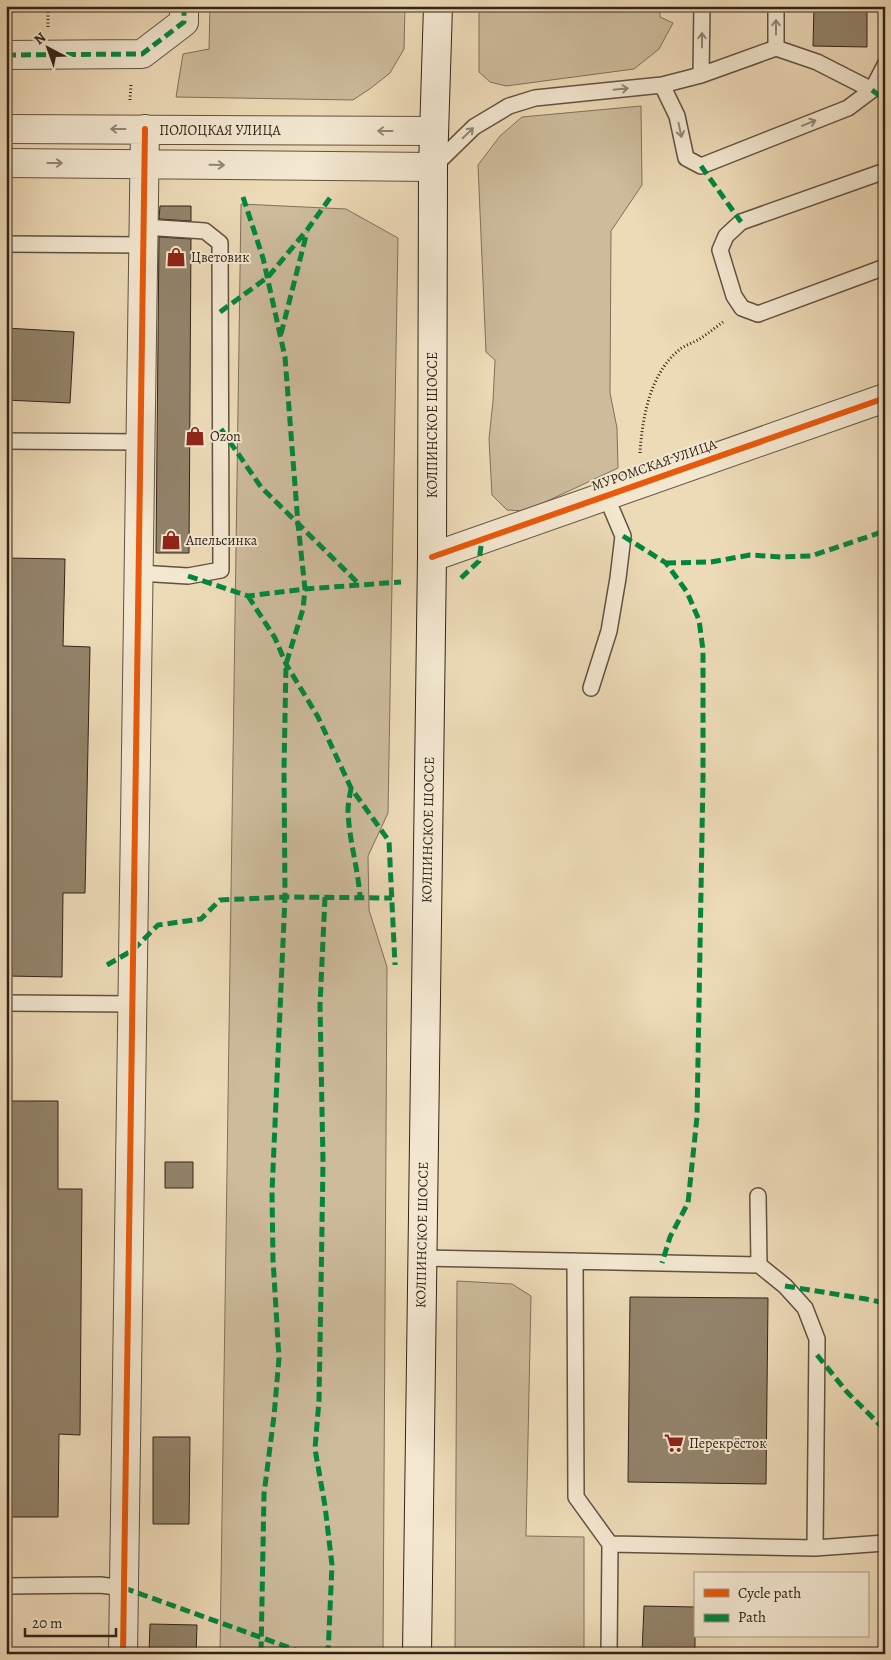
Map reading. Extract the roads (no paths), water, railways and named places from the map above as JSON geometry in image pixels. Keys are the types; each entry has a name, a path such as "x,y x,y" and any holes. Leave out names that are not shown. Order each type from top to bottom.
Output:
{"street":[{"path":"6,55 142,54 184,22 184,6"},
{"name":"КОЛПИНСКОЕ ШОССЕ","path":"417,1654 432,557 433,167 438,6"},
{"name":"ПОЛОЦКАЯ УЛИЦА","path":"6,129 434,131"},
{"path":"123,1654 145,129"},
{"path":"6,163 433,167"},
{"name":"МУРОМСКАЯ УЛИЦА","path":"432,557 885,398"}],"lane":[{"path":"701,75 702,6"},
{"path":"776,6 776,48"},
{"path":"433,167 474,127 509,106 535,98 662,85 701,75 776,48 817,62 872,90"},
{"path":"662,85 677,116 686,158 701,166 848,108 872,90 885,65"},
{"path":"885,171 741,222 726,236 720,250 734,296 742,308 758,314 885,267"},
{"path":"6,244 205,231 220,243 221,570 188,576 139,573"},
{"path":"6,441 140,442"},
{"path":"591,688 609,631 623,536 606,496"},
{"path":"6,1003 132,1004"},
{"path":"758,1196 759,1265"},
{"path":"422,1258 759,1265 785,1286 804,1308 817,1338 815,1548"},
{"path":"575,1261 576,1497 610,1544 609,1654"},
{"path":"610,1544 815,1548 885,1543"},
{"path":"6,1586 100,1585 124,1588"}],"place":[{"name":"Цветовик","path":"176,257"},
{"name":"Ozon","path":"195,436"},
{"name":"Апельсинка","path":"171,540"},
{"name":"Перекрёсток","path":"674,1443"}]}
